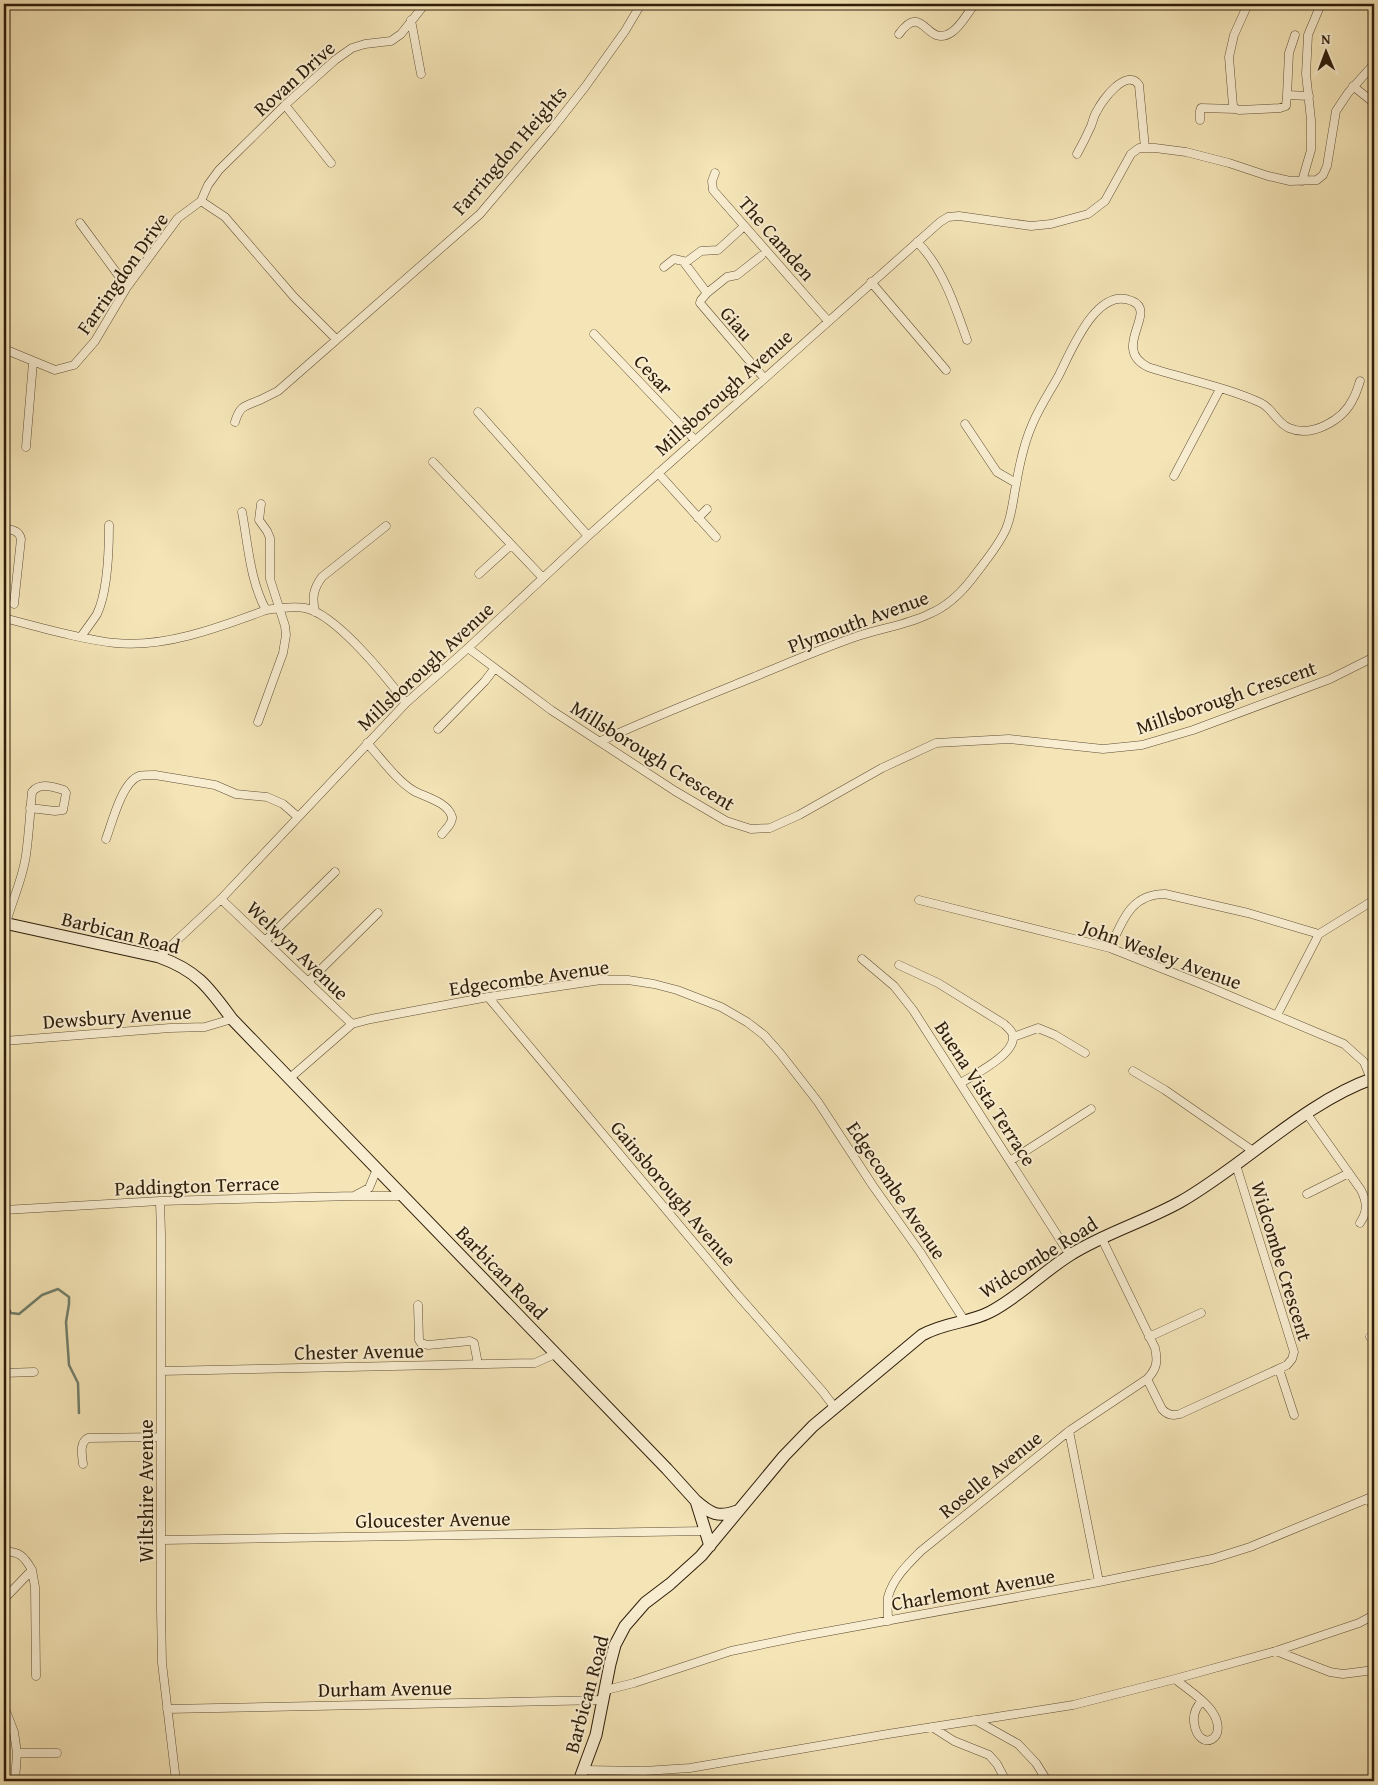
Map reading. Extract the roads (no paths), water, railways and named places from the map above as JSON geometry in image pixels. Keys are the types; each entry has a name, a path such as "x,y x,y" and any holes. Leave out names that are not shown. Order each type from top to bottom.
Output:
{"main road":[{"name":"Barbican Road","path":"5,923 159,957 177,964 196,976 207,986 232,1019 667,1469 696,1502 710,1546 670,1584 644,1604 625,1626 615,1646 596,1735 579,1781"},
{"name":"Widcombe Road","path":"710,1546 784,1456 814,1426 922,1335 935,1328 989,1312 1070,1255 1101,1237 1178,1203 1345,1089 1373,1078"},
{"path":"696,1502 707,1511 719,1515 739,1510"}],"street":[{"name":"Rovan Drive","path":"200,201 208,184 219,170 285,105 335,60 352,48 365,44 391,41 401,34 410,20 425,4"},
{"name":"Farringdon Heights","path":"235,422 238,411 247,404 278,391 480,214 585,87 625,31 641,4"},
{"path":"899,34 907,24 912,22 922,23 933,35 943,36 953,31 975,4"},
{"path":"1236,109 1232,100 1229,57 1234,35 1248,4"},
{"path":"1302,182 1311,150 1309,96 1306,74 1308,35 1321,4"},
{"path":"410,20 421,74"},
{"path":"1200,120 1200,110 1202,108 1284,108 1286,106 1289,53 1295,35"},
{"path":"1077,154 1104,98 1119,84 1127,79 1132,79 1136,80 1139,84 1145,148 1186,152 1229,163 1268,176 1302,182 1317,180 1323,175 1329,159 1336,111 1353,86 1374,64"},
{"path":"1353,86 1374,103"},
{"path":"1287,95 1309,96"},
{"path":"285,105 332,163"},
{"name":"Millsborough Avenue","path":"159,957 221,899 406,703 658,473 692,438 761,375 828,321 940,222 948,217 960,216 1031,226 1051,224 1088,214 1105,201 1131,154 1139,148 1145,148"},
{"name":"The Camden","path":"715,173 712,181 713,190 828,321"},
{"path":"200,201 226,217 294,297 336,339"},
{"name":"Farringdon Drive","path":"4,349 55,370 74,365 95,341 127,286 178,218 200,201"},
{"path":"80,223 127,286"},
{"path":"664,267 674,259 679,259 685,263 701,251 718,250 740,230"},
{"path":"917,242 924,248 954,302 967,340"},
{"name":"Giau","path":"761,256 738,275 727,277 700,300 702,307 761,375"},
{"name":"Giau","path":"685,263 707,293"},
{"path":"871,282 946,370"},
{"name":"Plymouth Avenue","path":"601,742 707,696 858,636 922,617 941,608 953,599 969,583 1005,531 1032,425 1079,334 1089,319 1106,304 1115,300 1130,299 1140,307 1140,321 1132,349 1134,356 1140,363 1263,404 1289,428 1313,430 1332,422 1341,415 1353,400 1360,381"},
{"name":"Cesar","path":"594,334 692,438"},
{"path":"26,447 33,362"},
{"path":"1174,476 1220,389"},
{"path":"478,412 588,536"},
{"path":"965,424 997,472 1016,482"},
{"path":"433,462 542,578"},
{"path":"658,473 716,537"},
{"path":"258,722 283,653 286,635 285,626 270,579 270,538 259,520 261,504"},
{"path":"698,518 707,509"},
{"path":"242,512 254,580 259,597 266,610"},
{"path":"706,526 713,520"},
{"path":"81,637 97,613 101,600 109,561 109,524"},
{"path":"315,612 312,599 316,585 322,577 386,526"},
{"path":"4,528 17,532 20,534 21,539 14,604"},
{"path":"478,574 511,545"},
{"path":"4,618 81,637 115,643 143,643 177,639 266,610 306,608 328,619 364,653 406,703"},
{"name":"Millsborough Crescent","path":"468,648 551,710 675,791 726,821 751,829 770,828 799,815 882,768 936,743 1009,739 1104,749 1142,745 1193,730 1330,679 1374,657"},
{"path":"438,729 494,668"},
{"path":"367,743 411,790 437,802 447,810 452,818 442,834"},
{"path":"106,839 126,788 138,777 147,775 215,785 236,794 267,797 283,804 298,817"},
{"path":"5,923 26,856 30,808 32,792 35,788 48,786 64,790 66,793 63,810 30,808"},
{"path":"266,941 335,872"},
{"path":"1110,948 1130,908 1148,896 1156,894 1165,894 1248,913 1319,934"},
{"name":"Welwyn Avenue","path":"221,899 352,1024"},
{"name":"John Wesley Avenue","path":"919,900 1110,948 1278,1015 1344,1044 1364,1062 1373,1078"},
{"path":"1278,1015 1319,934 1374,900"},
{"path":"308,982 378,913"},
{"name":"Buena Vista Terrace","path":"862,959 894,986 902,996 961,1083 1070,1255"},
{"path":"899,965 938,983 1011,1030 1013,1037 1011,1046 1000,1058 961,1083"},
{"name":"Edgecombe Avenue","path":"290,1078 352,1024 402,1012 601,980 628,980 680,990 721,1007 747,1022 764,1035 780,1053 818,1102 964,1320"},
{"name":"Gainsborough Avenue","path":"488,997 736,1293 836,1408"},
{"name":"Dewsbury Avenue","path":"4,1040 204,1027 232,1019"},
{"path":"1013,1037 1038,1028 1085,1053"},
{"path":"1133,1070 1166,1090 1254,1151"},
{"path":"1010,1161 1091,1109"},
{"path":"1307,1114 1361,1190 1366,1202 1366,1215 1360,1223"},
{"name":"Widcombe Crescent","path":"1147,1379 1165,1413 1175,1415 1279,1369 1287,1365 1292,1359 1294,1352 1236,1165"},
{"path":"354,1196 369,1188 377,1169"},
{"path":"1307,1194 1349,1173"},
{"name":"Paddington Terrace","path":"4,1210 160,1201 404,1196"},
{"name":"Wiltshire Avenue","path":"160,1201 162,1663 176,1781"},
{"path":"1101,1237 1155,1348 1157,1363 1154,1371 1147,1379"},
{"path":"418,1305 419,1340 421,1343 428,1345 470,1341 474,1344 478,1364"},
{"path":"1149,1337 1201,1314"},
{"name":"Chester Avenue","path":"161,1371 535,1363 555,1354"},
{"path":"1279,1369 1294,1415"},
{"path":"4,1373 34,1372"},
{"name":"Roselle Avenue","path":"888,1621 888,1598 892,1586 921,1551 1069,1431 1147,1379"},
{"path":"1069,1431 1100,1582"},
{"path":"83,1464 82,1445 84,1440 88,1438 161,1437"},
{"path":"1372,1497 1374,1512"},
{"name":"Charlemont Avenue","path":"605,1695 634,1683 731,1651 1100,1582 1212,1559 1250,1547 1372,1497"},
{"name":"Gloucester Avenue","path":"162,1540 705,1531"},
{"path":"4,1551 14,1552 25,1557 32,1570 35,1587 36,1676"},
{"path":"4,1599 32,1570"},
{"path":"584,1770 644,1771 690,1768 1073,1705 1276,1651 1359,1623 1374,1615"},
{"path":"1276,1651 1330,1672 1343,1674 1374,1670"},
{"path":"1175,1679 1202,1701 1210,1708 1218,1724 1217,1734 1212,1739 1199,1738 1196,1730 1195,1710 1202,1701"},
{"name":"Durham Avenue","path":"167,1709 605,1695"},
{"path":"4,1706 14,1732 17,1753 15,1781"},
{"path":"975,1720 1018,1744 1036,1763 1046,1780"},
{"path":"932,1727 954,1740 989,1755 997,1764 1006,1781"},
{"path":"17,1753 57,1753"},
{"path":"644,1771 644,1781"}],"waterway":[{"path":"4,1300 11,1313 19,1314 42,1295 58,1289 69,1297 66,1322 69,1365 78,1383 79,1413"},
{"path":"4,1744 4,1774"}]}
